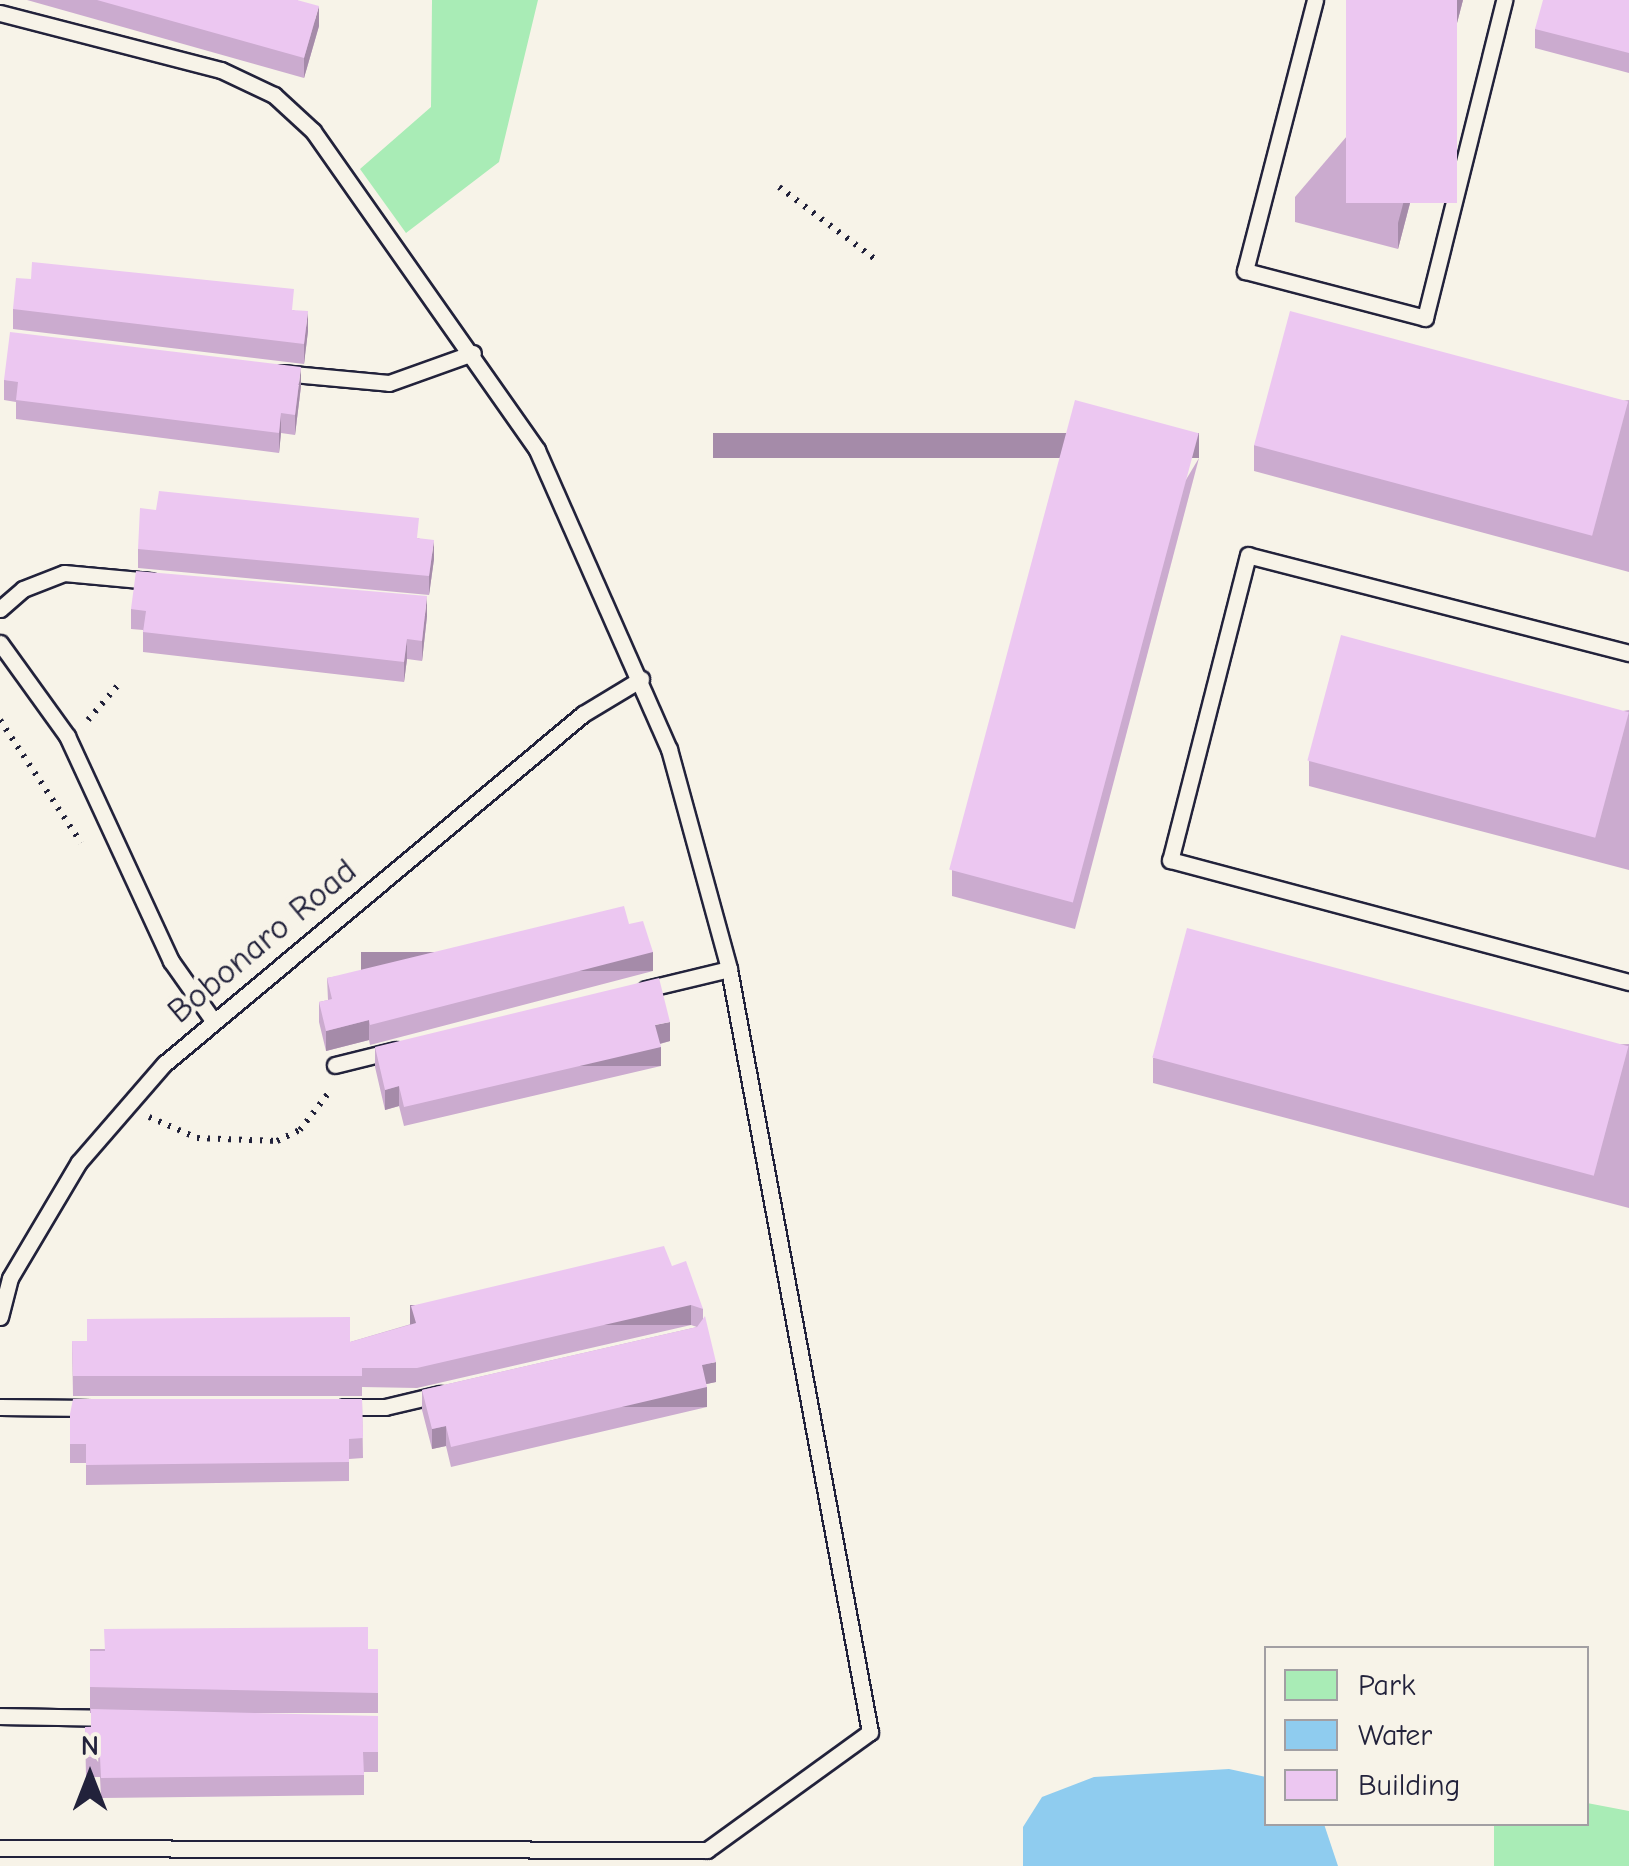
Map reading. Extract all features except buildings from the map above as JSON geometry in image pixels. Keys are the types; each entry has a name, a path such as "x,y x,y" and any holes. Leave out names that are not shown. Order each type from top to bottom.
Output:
{"lane":[{"path":"1315,0 1245,271 1424,318 1504,0"},
{"path":"0,13 221,70 274,95 313,131 537,450 669,750 729,969 870,1732 707,1850 0,1848"},
{"path":"270,372 389,383 472,353"},
{"path":"1629,654 1248,556 1170,860 1629,982"},
{"path":"0,609 23,589 64,573 177,583"},
{"path":"0,643 62,727 171,961 212,1019"},
{"name":"Bobonaro Road","path":"0,1317 5,1274 79,1162 128,1100 212,1019 583,714 641,679"},
{"path":"636,992 729,969"},
{"path":"335,1064 410,1046"},
{"path":"328,1407 385,1407 462,1389"},
{"path":"0,1407 116,1408"},
{"path":"0,1716 139,1719"}],"path":[{"path":"779,188 879,262"},
{"path":"0,720 81,844"}],"green space":[{"path":"432,0 538,0 499,162 406,233 360,169 431,107"},
{"path":"1589,1803 1629,1811 1629,1866 1494,1866 1494,1826 1589,1826"}],"water":[{"path":"1229,1769 1264,1777 1264,1826 1325,1826 1338,1866 1023,1866 1023,1827 1042,1797 1094,1777"}]}
